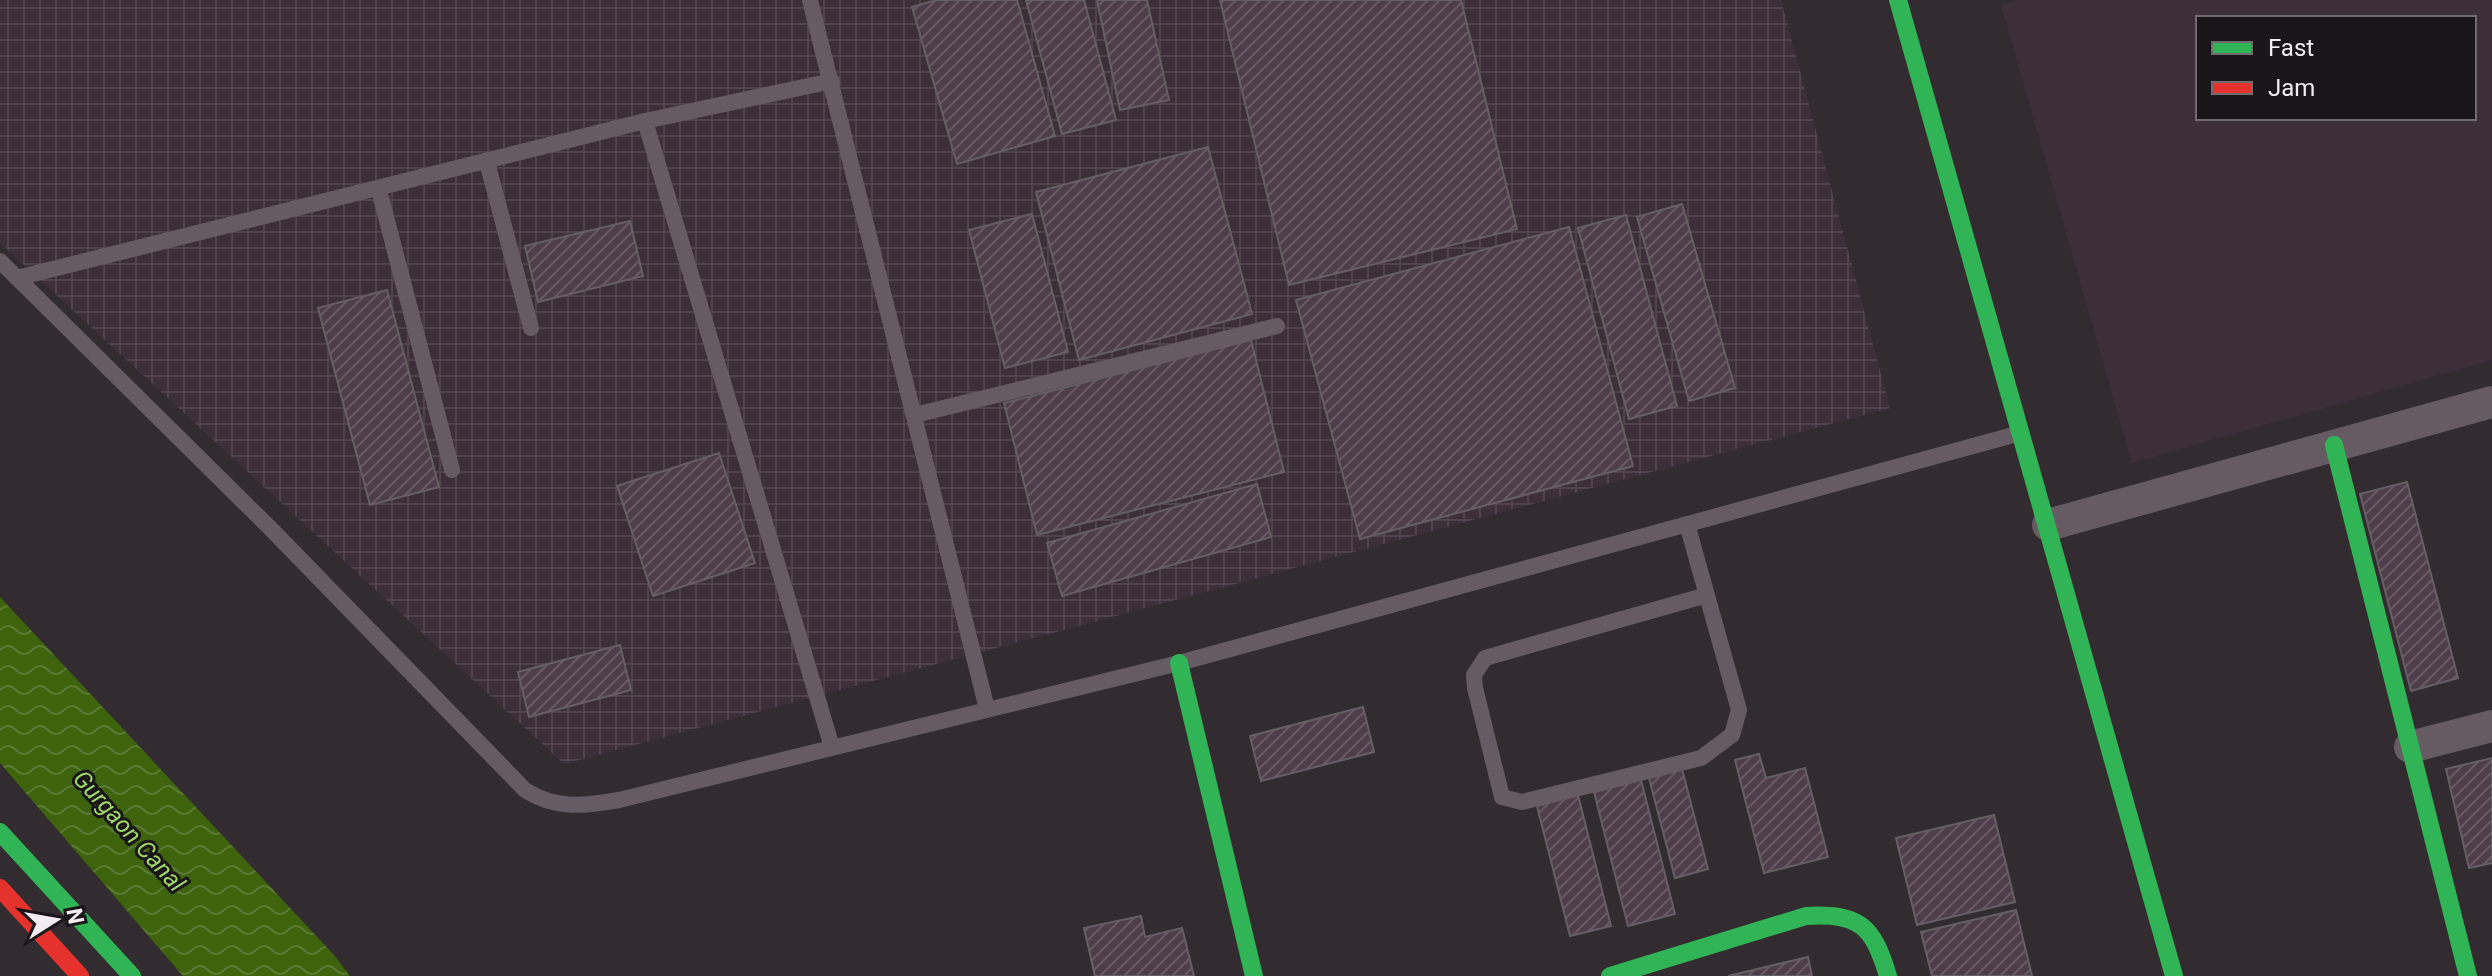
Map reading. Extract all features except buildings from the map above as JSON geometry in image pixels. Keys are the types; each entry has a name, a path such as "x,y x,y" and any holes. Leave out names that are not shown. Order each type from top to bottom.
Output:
{"street":[{"path":"1898,0 2174,976"},
{"path":"2048,525 2492,402"},
{"path":"2334,445 2468,976"},
{"path":"1179,663 1254,976"},
{"path":"2410,747 2492,726"},
{"path":"0,832 132,976"},
{"path":"0,888 80,976"},
{"path":"1610,976 1806,916 1831,914 1856,918 1872,931 1888,976"}],"lane":[{"path":"810,0 987,709"},
{"path":"17,278 379,190 645,121 832,81"},
{"path":"645,121 832,747"},
{"path":"487,162 531,328"},
{"path":"379,190 452,470"},
{"path":"0,261 273,531 525,790 543,802 586,805 619,800 1179,663 2019,433"},
{"path":"915,415 1277,326"},
{"path":"1687,524 1707,595 1739,710 1732,735 1701,758 1522,802 1502,797 1475,688 1474,675 1485,658 1707,595"}],"shaded area":[{"path":"0,0 1781,0 1890,408 564,764 0,243"},
{"path":"2019,0 2492,0 2492,360 2132,463 2001,5"}],"water":[{"name":"Gurgaon Canal","path":"0,597 334,955 350,976 183,976 0,763"}],"traffic: fast":[{"path":"1898,0 2174,976"},
{"path":"2334,445 2468,976"},
{"path":"1179,663 1254,976"},
{"path":"0,832 132,976"},
{"path":"1610,976 1806,916 1839,917 1862,926 1876,945 1888,976"}],"traffic: jam":[{"path":"0,888 80,976"}]}
